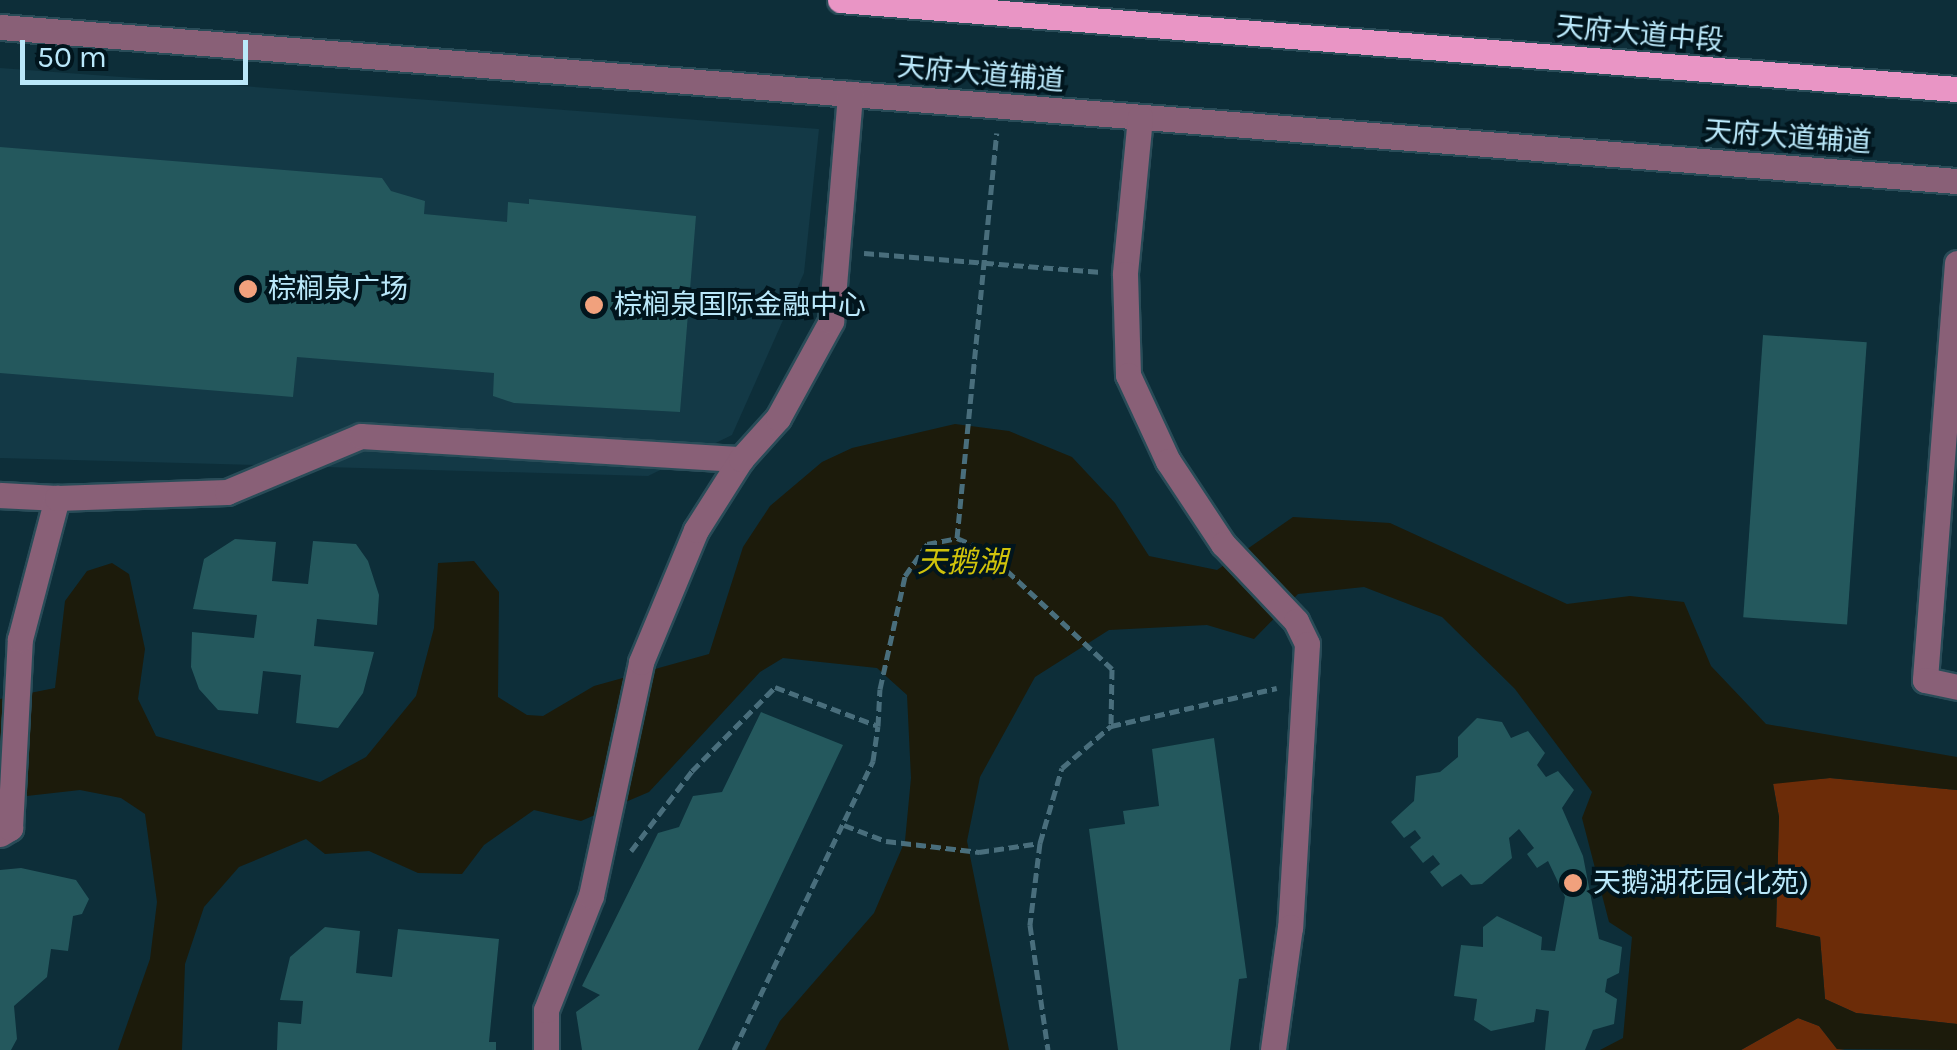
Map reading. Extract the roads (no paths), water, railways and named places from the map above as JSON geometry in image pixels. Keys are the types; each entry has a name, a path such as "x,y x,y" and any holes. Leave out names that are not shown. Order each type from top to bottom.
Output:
{"main road":[{"name":"天府大道中段","path":"840,0 1957,90"}],"street":[{"name":"天府大道辅道","path":"0,27 1957,181"},
{"path":"546,1050 546,1010 591,896 640,662 696,530 741,459 778,418 830,320 850,94"},
{"path":"1140,117 1126,274 1128,376 1168,461 1224,544 1296,621 1307,644 1310,680 1273,1050"},
{"path":"1957,262 1925,680 1957,687"},
{"path":"0,495 57,498 227,492 361,436 741,459"},
{"path":"0,834 10,828 14,684 57,498"}],"water":[{"name":"天鹅湖","path":"955,424 1009,431 1072,457 1115,503 1149,556 1217,570 1293,517 1390,523 1567,604 1630,596 1684,602 1711,666 1766,724 1957,757 1957,790 1830,778 1773,784 1779,817 1776,927 1820,937 1825,999 1856,1013 1957,1024 1957,1050 1837,1049 1819,1026 1798,1018 1741,1050 1600,1050 1623,1038 1632,937 1609,922 1582,818 1592,792 1515,689 1442,617 1364,587 1298,594 1254,639 1207,625 1109,630 1035,677 980,777 967,841 1009,1050 765,1050 780,1021 874,913 905,841 911,778 907,695 877,668 783,658 760,672 649,792 581,821 534,810 484,845 462,874 418,873 369,851 325,854 306,839 239,867 204,907 185,964 182,1050 118,1050 150,959 157,902 145,814 121,798 80,790 0,799 0,699 55,688 65,601 87,571 112,563 129,574 145,649 138,699 156,736 320,782 366,757 416,696 434,628 438,563 474,561 499,592 498,697 527,715 543,716 594,686 709,654 743,547 770,506 822,462 852,448"}],"place":[{"name":"棕榈泉广场","path":"248,289"},
{"name":"棕榈泉国际金融中心","path":"594,305"},
{"name":"天鹅湖花园(北苑)","path":"1573,883"}]}
